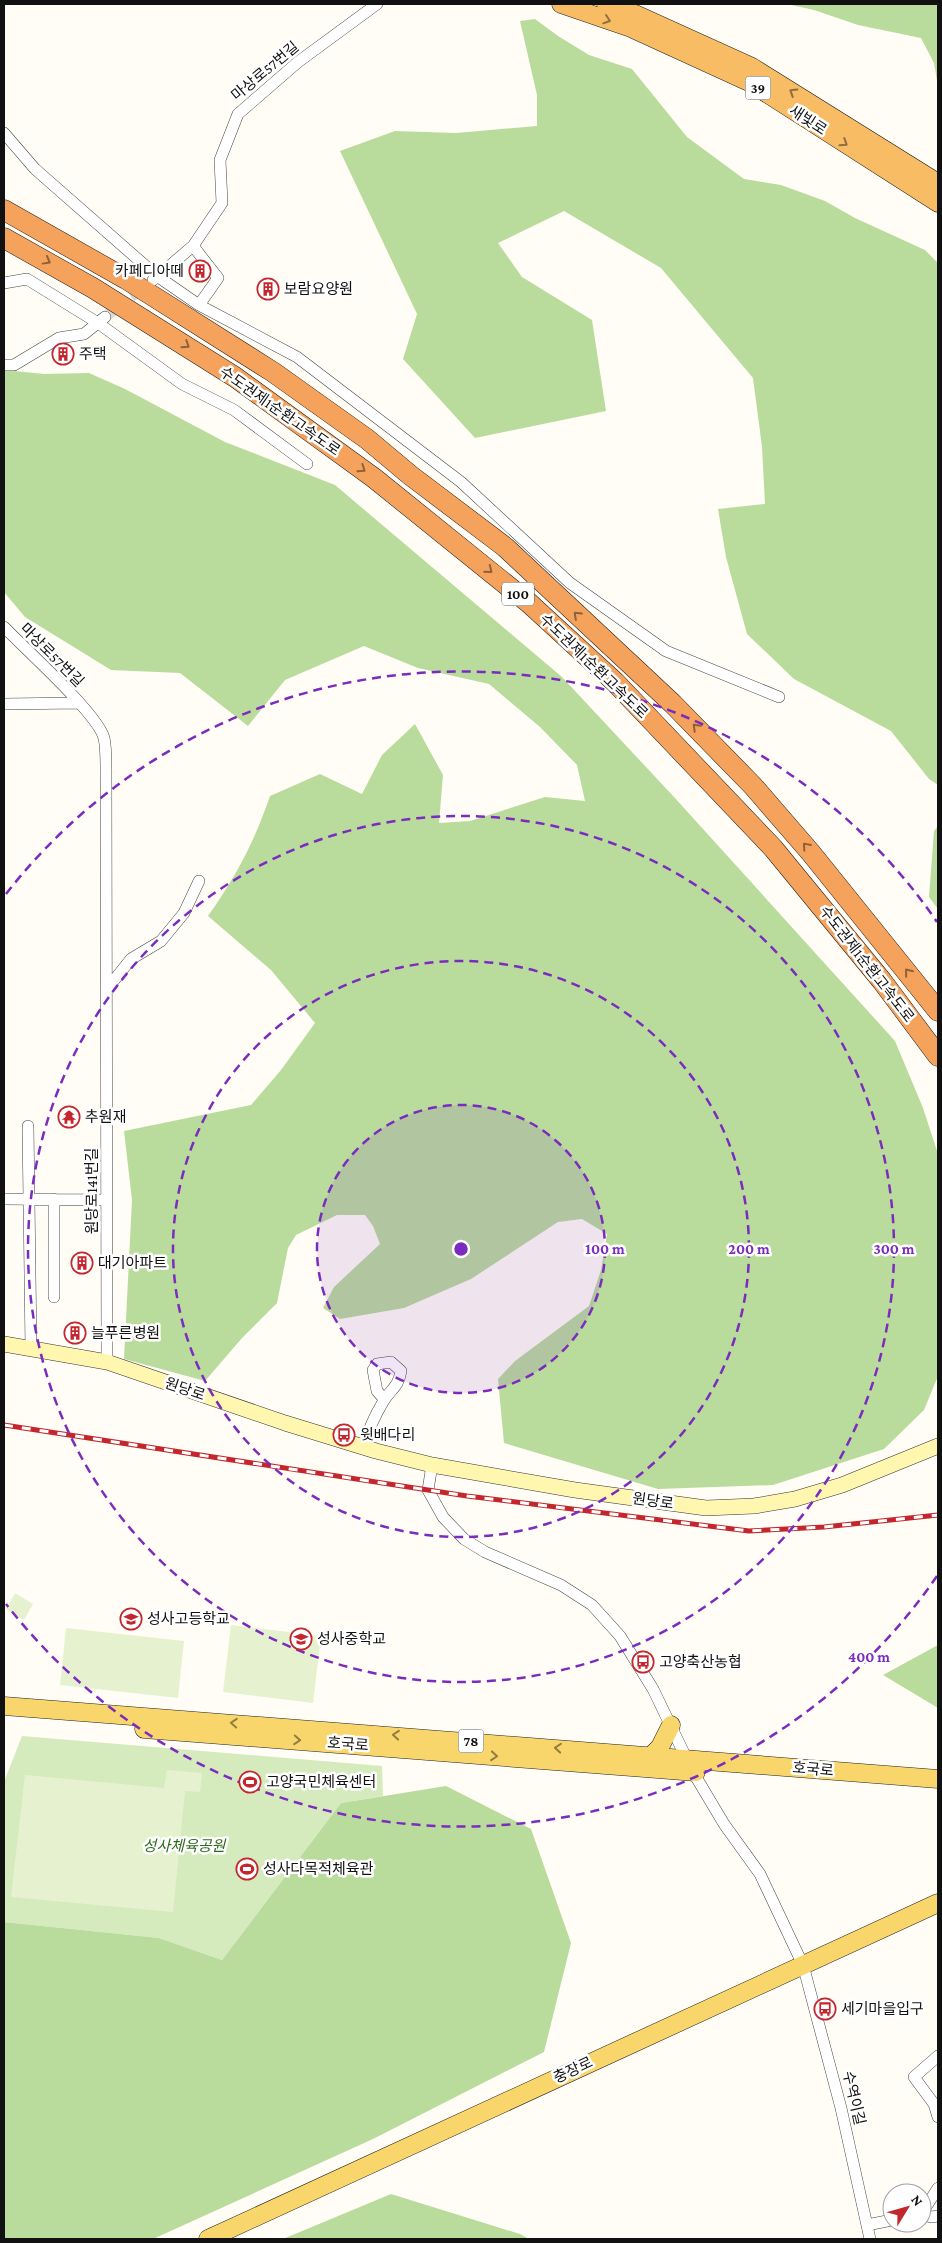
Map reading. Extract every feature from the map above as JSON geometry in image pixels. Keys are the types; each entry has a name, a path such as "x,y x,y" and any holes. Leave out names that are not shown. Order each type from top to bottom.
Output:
{"highway":[{"name":"새빛로","path":"561,4 631,28 749,82 938,204"},
{"name":"새빛로","path":"606,4 635,14 752,67 938,183"},
{"name":"수도권제1순환고속도로","path":"4,210 126,279 273,372 367,439 410,475 505,547 673,704 747,779 811,853 938,1011"},
{"name":"수도권제1순환고속도로","path":"4,238 93,288 235,378 374,478 529,603 615,682 773,848 882,981 938,1056"}],"main road":[{"name":"원당로","path":"4,1344 107,1362 363,1447 432,1465 575,1490 706,1508 754,1506 795,1499 842,1485 938,1446"},
{"name":"호국로","path":"4,1706 651,1756 690,1765 938,1790"},
{"name":"호국로","path":"4,1718 690,1765 938,1779"},
{"path":"651,1756 660,1746 671,1725"},
{"name":"충장로","path":"208,2239 938,1903"}],"street":[{"name":"마상로57번길","path":"154,279 193,246 222,203 220,160 238,114 298,62 377,4"},
{"path":"4,133 35,169 154,279 297,357 461,482 570,583 666,651 780,697"},
{"path":"193,246 218,278 199,305"},
{"path":"4,283 27,279 102,320 182,384 234,410 307,464"},
{"path":"4,366 14,365 59,338 84,334 102,320"},
{"name":"마상로57번길","path":"4,627 78,703"},
{"path":"4,704 78,703"},
{"name":"원당로141번길","path":"78,703 104,736 106,768 107,1362"},
{"path":"107,989 130,959 161,941 184,912 199,881"},
{"path":"28,1126 30,1348"},
{"path":"4,1199 107,1200"},
{"path":"54,1199 54,1297"},
{"path":"363,1447 373,1420 384,1399"},
{"path":"432,1465 428,1490 443,1517 464,1539 485,1552 561,1585 592,1604 620,1636 654,1689 690,1765 724,1824 760,1874 803,1965"},
{"name":"수역이길","path":"803,1965 842,2108 870,2239"},
{"path":"938,2056 914,2077 934,2104 938,2117"},
{"path":"867,2225 882,2222"}],"green space":[{"path":"787,4 938,4 938,86 934,63 921,38 858,25 814,10"},
{"path":"535,19 589,55 632,69 687,137 744,179 781,185 825,201 855,218 925,250 938,263 938,785 929,779 891,731 794,679 747,634 726,557 718,509 765,504 762,447 753,378 661,268 564,211 498,243 522,277 592,320 606,411 475,438 403,359 417,314 340,151 395,131 456,133 537,126 537,95 520,21"},
{"path":"4,370 44,374 89,373 125,389 225,442 335,485 562,677 674,797 895,1041 923,1108 938,1154 938,1376 924,1410 884,1449 773,1485 658,1489 504,1443 498,1379 515,1361 589,1306 601,1270 607,1234 582,1219 558,1222 471,1279 404,1308 340,1319 323,1308 334,1287 380,1244 373,1226 365,1215 337,1215 296,1235 288,1248 277,1303 242,1338 205,1381 124,1359 132,1200 124,1131 251,1105 281,1070 315,1023 271,970 208,916 244,859 270,796 320,774 362,794 382,755 415,724 443,775 439,823 470,821 545,797 585,801 577,765 540,727 489,684 418,668 364,646 285,680 248,726 180,673 111,670 25,617 4,592"},
{"path":"938,826 938,909 929,897 934,831"},
{"path":"15,1593 33,1604 24,1620 6,1609"},
{"path":"231,1625 321,1636 313,1703 223,1692"},
{"path":"66,1628 184,1641 178,1698 60,1685"},
{"path":"938,1645 938,1708 883,1675"},
{"name":"성사체육공원","path":"22,1736 382,1766 383,1796 341,1803 222,1960 159,1938 4,1922 4,1782"},
{"path":"167,1770 202,1773 200,1792 185,1791 173,1912 11,1897 25,1775 164,1788"},
{"path":"446,1786 531,1829 571,1943 544,2052 373,2139 153,2239 4,2239 4,1922 159,1938 222,1960 341,1803"},
{"path":"391,2194 520,2234 529,2239 283,2239"}],"tunnel":[{"path":"105,317 145,286"}],"railway":[{"path":"4,1425 467,1496 749,1531 824,1527 938,1515"}],"place":[{"name":"카페디아떼","path":"200,271"},
{"name":"보람요양원","path":"268,289"},
{"name":"주택","path":"63,354"},
{"name":"추원재","path":"69,1117"},
{"name":"대기아파트","path":"82,1263"},
{"name":"늘푸른병원","path":"75,1333"},
{"name":"윗배다리","path":"344,1435"},
{"name":"성사고등학교","path":"131,1619"},
{"name":"성사중학교","path":"301,1639"},
{"name":"고양축산농협","path":"643,1662"},
{"name":"고양국민체육센터","path":"250,1782"},
{"name":"성사다목적체육관","path":"247,1869"},
{"name":"세기마을입구","path":"825,2009"}]}
